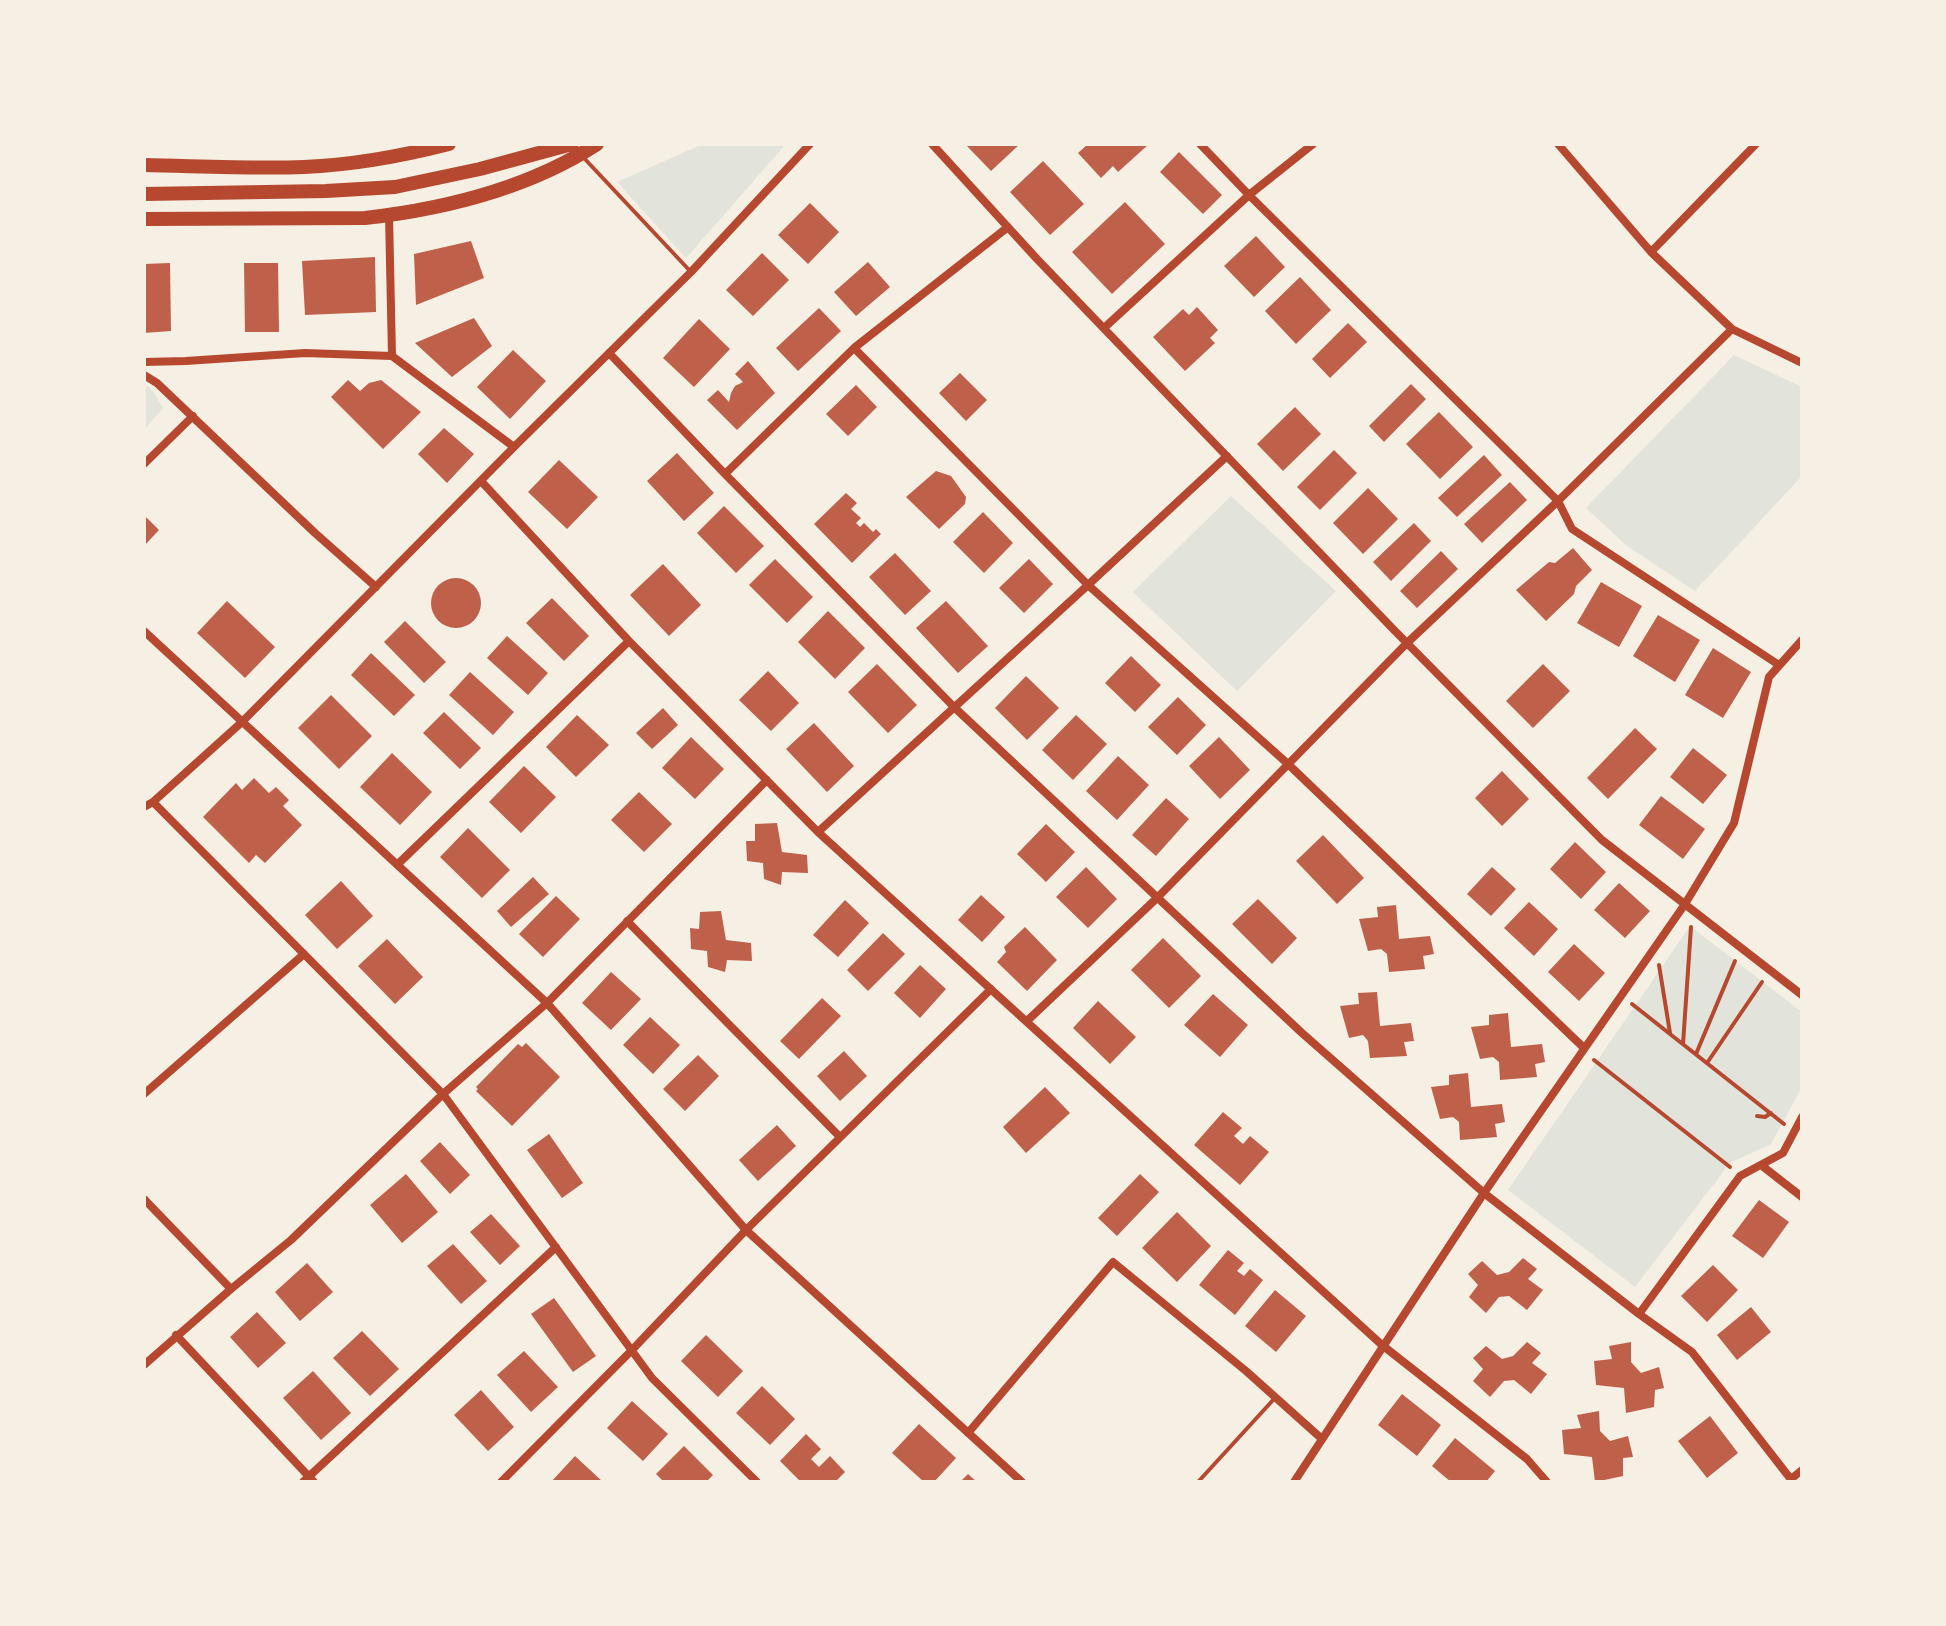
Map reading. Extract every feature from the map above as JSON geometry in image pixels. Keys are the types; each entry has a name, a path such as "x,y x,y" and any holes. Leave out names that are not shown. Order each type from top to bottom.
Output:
{"main road":[{"path":"144,165 304,167 405,154 449,144"},
{"path":"144,194 395,187 597,144"},
{"path":"144,219 365,218 389,215 502,190 576,150"}],"street":[{"path":"144,807 242,722 691,272 810,144"},
{"path":"932,144 1407,643 1602,840 1802,995"},
{"path":"1200,144 1558,501 1572,529 1779,665"},
{"path":"1104,328 1249,195 1313,144"},
{"path":"1558,144 1651,252 1732,329 1802,363"},
{"path":"1651,252 1756,144"},
{"path":"389,215 392,356"},
{"path":"725,474 854,348 1008,227"},
{"path":"1027,1021 1157,898 1407,643 1558,501 1732,329"},
{"path":"854,348 1088,585 1288,764 1584,1048"},
{"path":"144,362 305,353 392,356 514,447"},
{"path":"609,353 955,708 1157,898 1302,1033 1484,1193 1692,1352 1792,1480 1802,1470"},
{"path":"144,375 157,383 376,587"},
{"path":"144,464 193,416"},
{"path":"818,832 1227,456"},
{"path":"481,481 629,641 818,832 1382,1345 1527,1459 1547,1482"},
{"path":"144,631 547,1003 746,1230 1022,1482"},
{"path":"1294,1482 1484,1193 1685,904 1734,823 1769,677 1802,640"},
{"path":"398,864 629,641"},
{"path":"144,1365 291,1240 443,1094 547,1003 767,780"},
{"path":"153,802 443,1094 652,1378 757,1482"},
{"path":"627,921 840,1137"},
{"path":"144,1094 304,954"},
{"path":"502,1482 746,1230 991,989"},
{"path":"1639,1314 1740,1176 1783,1153 1802,1117"},
{"path":"1761,1165 1802,1197"},
{"path":"144,1199 231,1289"},
{"path":"176,1335 308,1480 556,1247"},
{"path":"968,1433 1113,1262 1322,1439"}],"lane":[{"path":"576,150 691,272"},
{"path":"1198,1482 1275,1397"}],"path":[{"path":"1683,1044 1691,925"},
{"path":"1696,1054 1736,959"},
{"path":"1659,965 1671,1035"},
{"path":"1707,1063 1764,980"},
{"path":"1632,1004 1785,1124"},
{"path":"1594,1060 1730,1167"},
{"path":"1757,1116 1765,1117 1771,1113"}],"shaded area":[{"path":"703,144 786,144 686,258 617,182"},
{"path":"1734,355 1802,387 1802,476 1695,591 1627,546 1586,508"},
{"path":"144,384 153,391 163,408 144,430"},
{"path":"1231,496 1336,591 1237,691 1133,592"},
{"path":"1690,926 1802,1012 1802,1087 1771,1144 1730,1163 1635,1287 1508,1190"}],"building":[{"path":"965,144 1020,144 991,171"},
{"path":"1088,144 1149,144 1118,172 1113,166 1101,178 1078,153"},
{"path":"1179,152 1222,195 1203,214 1160,172"},
{"path":"1043,161 1084,204 1050,235 1010,192"},
{"path":"1125,202 1165,244 1112,294 1072,252"},
{"path":"810,203 839,232 808,264 778,235"},
{"path":"1256,236 1285,267 1254,297 1224,266"},
{"path":"471,241 484,278 416,305 414,254"},
{"path":"762,253 789,280 753,316 726,290"},
{"path":"375,257 376,312 305,315 302,261"},
{"path":"868,262 890,287 856,316 834,292"},
{"path":"170,263 171,331 144,333 144,264"},
{"path":"244,263 278,263 279,332 245,332"},
{"path":"1300,277 1331,310 1296,344 1265,311"},
{"path":"1197,307 1218,330 1210,338 1215,343 1185,371 1153,337 1183,309 1189,315"},
{"path":"819,308 841,331 798,371 776,348"},
{"path":"474,318 492,346 452,377 415,343"},
{"path":"699,319 730,349 694,387 663,358"},
{"path":"1348,323 1367,342 1330,378 1312,359"},
{"path":"513,350 546,381 510,419 477,387"},
{"path":"748,361 775,393 737,430 707,400 718,390 729,402 735,386 743,382 735,374"},
{"path":"960,373 987,400 966,421 939,393"},
{"path":"348,380 360,391 369,383 381,380 421,412 383,449 331,397"},
{"path":"1411,384 1426,399 1384,442 1369,426"},
{"path":"856,385 877,407 848,436 826,414"},
{"path":"1295,407 1321,434 1283,471 1257,444"},
{"path":"1439,412 1473,447 1440,479 1406,444"},
{"path":"444,428 474,454 447,483 418,454"},
{"path":"1334,450 1357,473 1320,510 1297,487"},
{"path":"677,453 714,493 684,521 647,481"},
{"path":"1484,455 1502,475 1457,517 1438,498"},
{"path":"559,460 598,497 567,529 528,492"},
{"path":"936,471 951,476 966,497 965,504 939,529 906,497"},
{"path":"1510,482 1527,500 1482,543 1464,524"},
{"path":"1368,488 1398,519 1363,554 1333,523"},
{"path":"846,493 857,503 851,509 861,518 856,523 860,527 864,523 873,532 876,529 881,534 852,563 814,524"},
{"path":"724,506 764,546 736,573 697,533"},
{"path":"983,512 1013,543 984,573 953,542"},
{"path":"144,515 159,530 144,546"},
{"path":"1414,523 1431,541 1391,581 1373,562"},
{"path":"1573,548 1592,570 1576,586 1574,594 1546,621 1516,590 1549,562 1555,563"},
{"path":"1441,551 1458,569 1417,608 1400,591"},
{"path":"895,553 931,591 905,615 869,577"},
{"path":"775,559 813,597 787,623 749,585"},
{"path":"1029,559 1053,584 1024,613 999,588"},
{"path":"663,564 701,605 669,636 630,595"},
{"path":"456,578 474,585 481,603 474,621 456,628 438,621 431,603 438,585"},
{"path":"1601,582 1642,606 1619,647 1577,623"},
{"path":"552,598 589,636 564,661 526,623"},
{"path":"227,601 275,647 245,678 197,633"},
{"path":"946,601 988,646 958,673 916,628"},
{"path":"828,611 865,648 835,679 798,642"},
{"path":"1658,615 1700,640 1675,682 1633,656"},
{"path":"405,621 446,662 424,683 384,642"},
{"path":"507,636 548,673 528,695 487,658"},
{"path":"1713,648 1751,672 1723,718 1685,695"},
{"path":"371,653 415,695 394,716 351,675"},
{"path":"1131,656 1161,685 1135,712 1105,683"},
{"path":"877,664 917,705 888,733 848,692"},
{"path":"1543,664 1570,691 1533,728 1506,701"},
{"path":"768,671 799,703 771,731 739,700"},
{"path":"470,672 514,712 493,735 449,695"},
{"path":"1026,676 1059,708 1027,740 995,708"},
{"path":"331,695 372,736 339,769 298,728"},
{"path":"1178,697 1206,725 1177,755 1148,727"},
{"path":"663,708 678,725 652,749 636,733"},
{"path":"444,712 481,748 460,769 423,733"},
{"path":"577,715 609,745 576,777 546,747"},
{"path":"1076,715 1107,744 1073,780 1042,750"},
{"path":"814,723 854,766 827,792 786,749"},
{"path":"1635,728 1657,749 1608,799 1587,778"},
{"path":"691,737 724,769 695,799 662,768"},
{"path":"1219,737 1250,770 1220,799 1189,766"},
{"path":"1693,748 1727,775 1703,804 1670,777"},
{"path":"392,753 432,792 400,825 360,787"},
{"path":"1118,756 1149,785 1117,820 1086,791"},
{"path":"524,766 556,797 521,833 489,802"},
{"path":"1502,771 1529,799 1502,826 1475,798"},
{"path":"254,778 269,793 276,787 289,800 283,806 302,825 265,863 256,855 249,863 203,817 236,783 242,790"},
{"path":"639,792 672,824 644,852 611,820"},
{"path":"1661,796 1705,829 1683,859 1639,825"},
{"path":"1166,798 1189,819 1156,856 1132,835"},
{"path":"777,823 782,852 807,855 808,873 782,872 781,885 764,879 763,863 747,861 746,841 755,841 755,824"},
{"path":"1046,824 1075,852 1046,882 1017,854"},
{"path":"468,828 510,870 482,898 440,857"},
{"path":"1323,835 1364,878 1337,904 1296,861"},
{"path":"1575,842 1606,872 1581,899 1550,869"},
{"path":"1086,867 1117,899 1088,928 1056,897"},
{"path":"1492,867 1516,889 1491,916 1467,894"},
{"path":"533,877 549,894 511,927 497,911"},
{"path":"341,881 373,916 337,949 305,915"},
{"path":"1619,883 1650,911 1625,938 1594,910"},
{"path":"981,895 1005,917 982,942 958,920"},
{"path":"556,896 580,919 543,957 519,934"},
{"path":"1258,899 1297,938 1272,964 1232,924"},
{"path":"845,900 869,923 838,957 813,935"},
{"path":"1529,902 1558,929 1534,956 1504,928"},
{"path":"1396,905 1399,939 1430,936 1434,954 1423,956 1425,969 1389,972 1387,954 1381,949 1368,951 1359,919 1378,917 1377,907"},
{"path":"721,911 726,940 751,943 752,961 727,960 725,972 708,967 707,951 691,949 690,928 699,929 700,912"},
{"path":"1025,927 1057,960 1027,991 997,962 1006,952 1004,947"},
{"path":"883,933 905,954 868,991 847,970"},
{"path":"1163,938 1201,976 1169,1008 1131,970"},
{"path":"387,939 423,977 395,1004 358,966"},
{"path":"1574,944 1605,973 1579,1001 1548,972"},
{"path":"920,965 946,989 920,1018 894,993"},
{"path":"611,972 641,999 611,1030 582,1003"},
{"path":"1377,992 1380,1026 1411,1023 1414,1041 1404,1042 1407,1056 1370,1058 1368,1041 1363,1035 1349,1038 1340,1006 1359,1004 1358,993"},
{"path":"1213,994 1248,1025 1220,1057 1184,1025"},
{"path":"822,998 841,1016 799,1059 780,1041"},
{"path":"1098,1001 1136,1037 1110,1064 1073,1028"},
{"path":"1508,1013 1511,1047 1542,1044 1545,1062 1535,1064 1537,1077 1500,1080 1499,1062 1493,1057 1480,1059 1471,1027 1489,1025 1489,1015"},
{"path":"650,1017 680,1045 653,1074 623,1045"},
{"path":"526,1043 560,1077 512,1126 476,1091 476,1087 518,1044 522,1047"},
{"path":"844,1051 867,1076 840,1101 817,1076"},
{"path":"698,1055 719,1076 685,1111 663,1089"},
{"path":"1468,1073 1471,1107 1502,1104 1505,1122 1495,1124 1497,1137 1460,1140 1459,1122 1453,1117 1440,1119 1431,1087 1449,1085 1449,1075"},
{"path":"1045,1087 1070,1113 1026,1153 1003,1127"},
{"path":"1223,1112 1242,1128 1234,1136 1243,1144 1250,1136 1269,1152 1240,1185 1194,1145"},
{"path":"777,1125 796,1146 758,1181 739,1160"},
{"path":"549,1134 583,1183 562,1198 527,1150"},
{"path":"440,1142 470,1175 450,1194 420,1161"},
{"path":"406,1174 438,1212 402,1243 370,1205"},
{"path":"1140,1174 1159,1192 1117,1236 1098,1218"},
{"path":"1759,1200 1789,1222 1763,1258 1732,1236"},
{"path":"1177,1212 1211,1246 1177,1282 1142,1248"},
{"path":"491,1214 520,1246 500,1265 470,1232"},
{"path":"453,1244 487,1281 461,1304 427,1266"},
{"path":"1228,1250 1244,1263 1237,1271 1244,1276 1250,1269 1263,1280 1235,1315 1199,1285"},
{"path":"1523,1258 1537,1269 1528,1279 1543,1290 1527,1310 1509,1296 1499,1297 1486,1313 1469,1297 1478,1285 1468,1274 1482,1261 1497,1275 1509,1272"},
{"path":"307,1263 333,1292 300,1321 275,1292"},
{"path":"1713,1265 1738,1290 1707,1322 1681,1296"},
{"path":"1275,1290 1306,1316 1276,1352 1245,1326"},
{"path":"554,1298 596,1356 573,1372 531,1314"},
{"path":"1751,1307 1771,1332 1737,1360 1717,1335"},
{"path":"257,1312 286,1343 258,1368 230,1337"},
{"path":"362,1331 399,1369 370,1396 333,1358"},
{"path":"706,1335 743,1371 718,1397 681,1361"},
{"path":"1527,1342 1541,1353 1532,1363 1547,1374 1531,1394 1514,1380 1504,1381 1490,1397 1473,1381 1483,1369 1473,1358 1486,1346 1502,1359 1513,1356"},
{"path":"1631,1342 1631,1362 1641,1373 1659,1367 1664,1388 1655,1390 1654,1407 1626,1413 1624,1388 1596,1385 1594,1361 1612,1359 1609,1346"},
{"path":"524,1351 558,1387 531,1412 497,1375"},
{"path":"313,1371 351,1413 321,1440 283,1398"},
{"path":"762,1386 795,1419 770,1445 736,1413"},
{"path":"481,1390 514,1427 488,1451 454,1415"},
{"path":"1402,1394 1441,1425 1417,1456 1378,1425"},
{"path":"632,1401 668,1434 643,1461 607,1428"},
{"path":"1599,1411 1600,1431 1610,1441 1628,1436 1633,1457 1623,1458 1623,1476 1595,1482 1592,1457 1564,1454 1562,1430 1581,1428 1577,1415"},
{"path":"1710,1416 1738,1453 1707,1478 1678,1441"},
{"path":"919,1424 956,1458 934,1482 924,1482 892,1453"},
{"path":"806,1434 821,1449 811,1459 819,1467 830,1456 845,1472 835,1482 801,1482 780,1461"},
{"path":"1455,1438 1495,1471 1486,1482 1451,1482 1432,1466"},
{"path":"684,1446 713,1475 706,1482 664,1482 656,1474"},
{"path":"575,1456 603,1482 551,1482"},
{"path":"968,1474 977,1482 960,1482"}]}
